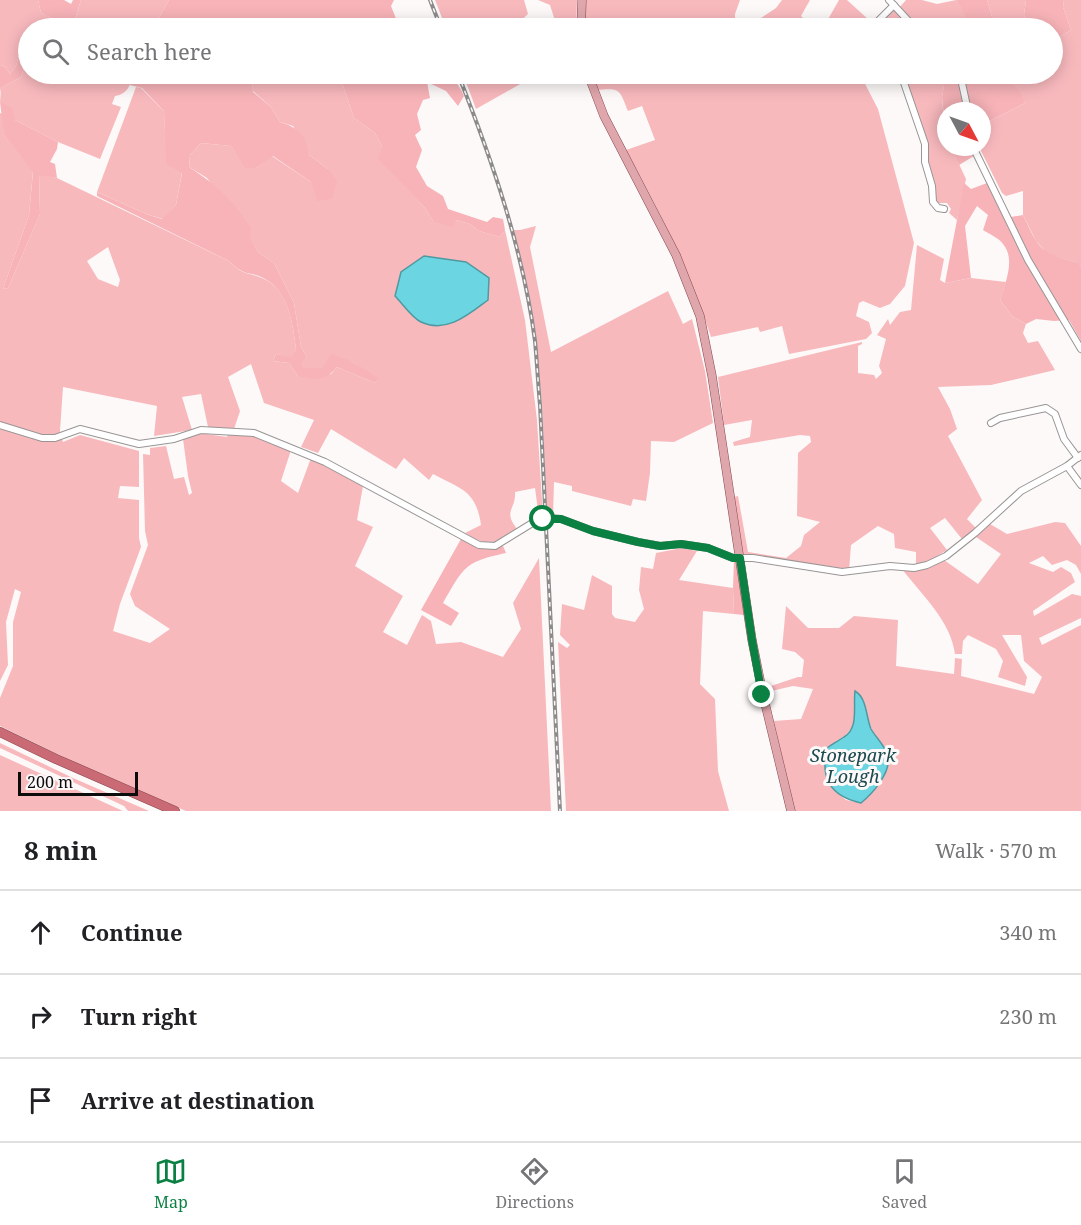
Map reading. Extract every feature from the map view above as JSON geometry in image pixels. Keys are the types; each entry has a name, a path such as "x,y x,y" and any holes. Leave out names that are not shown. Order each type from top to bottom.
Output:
{"highway":[{"path":"0,732 175,811"},
{"path":"0,738 159,811"}],"main road":[{"path":"581,18 582,0"},
{"path":"592,84 604,116 675,255 700,316 712,376 762,695 791,811"}],"street":[{"path":"880,18 892,3 906,18"},
{"path":"904,84 923,137 925,162 932,186 933,202 938,208 944,209"},
{"path":"962,84 966,102"},
{"path":"977,156 1028,260 1081,350"},
{"path":"0,425 42,438 55,438 80,429 139,444 174,439 201,430 254,433 325,462 479,545 495,546 534,522 551,518 638,542 660,546 681,544 708,548 733,558 753,558 842,573 890,566 914,568 946,556 1021,491 1079,457 1064,439 1055,414 1046,408 1000,418 991,423"},
{"path":"1067,466 1081,485"}],"shaded area":[{"path":"0,0 38,0 41,13 52,18 18,18 16,66 10,74 5,67 0,65"},
{"path":"38,0 64,0 71,4 73,0 81,0 75,18 52,18 41,13"},
{"path":"81,0 169,0 159,18 75,18"},
{"path":"169,0 394,0 391,6 396,18 159,18"},
{"path":"435,0 524,0 528,14 524,18 442,18"},
{"path":"538,0 577,0 576,18 554,18 550,5"},
{"path":"585,0 740,0 735,18 584,18"},
{"path":"782,0 810,0 801,16 803,18 761,18 776,8"},
{"path":"839,0 847,0 867,18 829,18"},
{"path":"906,0 922,0 937,4 956,0 968,18 908,18 899,8"},
{"path":"956,0 987,0 992,18 967,18"},
{"path":"987,0 1026,0 1026,18 992,18"},
{"path":"1026,0 1064,0 1063,7 1071,30 1063,35 1063,18 1026,18"},
{"path":"1064,0 1081,0 1081,267 1077,263 1048,254 1036,241 1023,215 1023,191 1006,196 1002,193 984,156 991,156 991,120 1025,103 1007,84 1063,84 1063,35 1071,30 1063,7"},
{"path":"890,11 894,11 901,18 884,18"},
{"path":"18,59 18,79 1,88 0,93 0,65 5,67 10,74"},
{"path":"18,79 18,84 130,84 126,91 115,96 112,104 121,107 100,159 58,142 15,120 0,102 1,88"},
{"path":"253,84 342,84 354,118 375,133 382,146 379,159 425,208 433,221 456,220 470,224 479,231 500,237 505,230 525,320 537,420 543,517 539,518 535,488 515,492 510,514 518,530 497,541 486,542 473,538 465,533 481,525 479,513 471,497 433,474 429,480 404,458 396,469 331,429 318,453 301,447 314,420 264,403 251,364 228,377 240,411 234,429 208,427 201,394 182,397 192,430 154,436 157,406 63,387 60,431 63,442 80,435 139,451 139,487 120,486 118,498 139,500 141,547 120,604 113,631 150,643 170,629 135,606 130,594 148,545 145,531 143,454 150,455 150,448 166,446 174,479 184,477 189,495 192,493 183,439 199,433 227,437 228,433 254,434 291,450 281,481 298,493 311,458 363,486 357,520 373,527 355,566 403,596 383,632 407,645 422,615 431,621 436,644 461,642 503,657 521,629 513,603 539,558 551,811 186,811 92,771 0,726 0,698 13,666 13,622 21,592 15,589 6,622 8,665 0,681 0,113 3,114 4,135 33,171 29,215 3,289 8,288 40,214 39,174 57,178 229,261 247,274 260,277 274,285 285,301 296,349 291,358 276,354 273,361 289,363 298,376 331,374 337,367 375,383 378,379 351,361 322,368 304,369 300,364 307,357 301,347 294,303 274,263 259,253 207,178 189,167 190,155 201,143 231,146 246,168 256,168 272,156 311,182 328,169 309,155 293,126 280,122 271,107 253,91","holes":["108,247 120,280 118,287 98,279 87,261"]},
{"path":"253,84 253,92 271,107 280,122 297,130 304,137 309,155 328,169 337,181 332,199 317,201 311,182 273,156 256,168 245,168 231,146 201,143 190,155 189,167 208,180 231,201 251,228 250,239 259,253 274,263 294,303 301,347 307,357 301,364 304,368 322,368 331,354 351,361 379,378 375,383 337,367 324,378 298,376 289,363 273,361 276,354 291,357 296,349 285,301 273,285 260,276 244,272 229,261 97,196 97,192 162,219 176,205 182,173 166,164 164,111 142,88 130,85"},
{"path":"342,84 427,84 430,98 423,100 417,114 421,130 415,135 422,150 416,167 427,186 443,196 448,209 487,222 493,217 503,219 505,230 500,237 479,231 470,224 456,220 452,227 433,221 425,208 378,159 382,146 375,133 354,118"},
{"path":"431,84 456,84 464,96 458,106 446,91"},
{"path":"467,84 520,84 476,109"},
{"path":"594,84 865,84 878,109 914,243 905,286 890,304 880,308 863,301 859,303 856,316 869,322 872,333 866,339 789,354 782,326 760,332 758,327 711,337 694,288 673,241 626,150 655,140 642,106 628,111 618,91 596,90"},
{"path":"906,84 944,84 942,102 937,102 937,156 955,156 966,179 957,220 949,213 951,209 947,203 936,203"},
{"path":"944,84 1011,84 1019,90 1025,103 991,120 991,102 942,102"},
{"path":"136,87 141,88 164,111 165,132 182,172 176,205 163,219 146,214 97,192"},
{"path":"0,102 12,108 15,120 58,142 50,162 55,164 57,178 39,175 40,214 8,288 3,289 29,215 33,172 4,135"},
{"path":"955,156 974,156 959,165"},
{"path":"964,183 971,189 987,183 1005,218 1023,215 1033,236 1043,248 1056,256 1078,263 1081,267 1081,341 1069,320 1036,319 1026,324 1012,316 1000,300 1008,272 1007,250 999,240 983,230 988,215 977,206 965,226 971,278 945,283"},
{"path":"536,226 530,247 551,352 668,291 683,324 692,319 705,371 713,423 674,442 651,441 646,501 633,499 631,506 572,491 572,486 554,482 553,517 547,516 542,404 535,338 514,230"},
{"path":"917,245 944,259 940,280 945,283 971,278 1006,282 1000,300 1012,316 1026,324 1023,333 1028,343 1038,341 1055,370 991,385 938,387 950,409 957,429 948,436 982,500 967,519 977,529 962,539 945,518 930,528 947,550 933,559 916,565 916,552 895,548 894,534 878,526 851,545 849,571 743,554 734,497 738,496 748,552 786,558 801,546 804,535 820,522 797,516 798,453 811,442 810,436 800,435 734,446 733,442 750,437 752,420 724,425 718,377 862,342 858,346 858,373 874,375 876,379 882,373 879,366 886,339 877,335 888,319 890,325 900,312 911,310"},
{"path":"1055,522 1065,523 1081,546 1081,574 1076,565 1067,560 1052,565 1043,556 1029,563 1053,572 1061,567 1071,573 1075,582 1033,611 1034,616 1072,594 1081,596 1081,618 1039,638 1042,645 1081,625 1081,811 794,811 774,721 801,719 813,689 793,686 767,692 768,687 802,677 804,660 795,652 782,649 786,606 808,628 839,628 854,616 898,620 896,666 954,674 955,658 962,659 961,676 1034,694 1042,677 1024,661 1021,635 1002,635 1027,677 1025,686 998,677 1003,661 996,649 968,635 963,641 962,654 955,654 948,630 902,569 944,560 978,584 1001,554 976,537 990,524 1007,534","holes":["855,692 861,696 872,730 884,748 878,784 861,803 846,800 834,790 836,741 844,736 852,726"]},
{"path":"461,539 482,547 503,546 506,553 473,563 461,574 443,603 459,613 451,626 421,610"},
{"path":"682,548 697,551 679,580 733,588 734,614 703,611 700,684 715,699 718,771 729,811 566,811 558,642 567,648 570,645 560,635 562,604 584,610 592,575 612,586 612,614 615,618 635,622 644,609 639,590 641,567 653,569 656,553"},
{"path":"734,560 736,560 744,615 734,614"},
{"path":"0,743 149,811 128,811 124,806 0,748"},
{"path":"0,755 123,811 0,811"}],"water":[{"path":"424,256 466,262 489,278 488,300 449,324 431,325 418,320 395,296 401,272"},
{"name":"Stonepark Lough","path":"855,691 862,698 871,729 888,757 884,776 861,803 842,796 835,790 830,784 825,768 827,748 849,733 854,723"}],"railway":[{"path":"430,0 437,18"},
{"path":"462,84 505,205 523,273 535,341 560,811"}],"route":[{"path":"543,519 561,519 593,531 638,542 660,546 681,544 708,548 733,558 740,558 762,695"}]}
